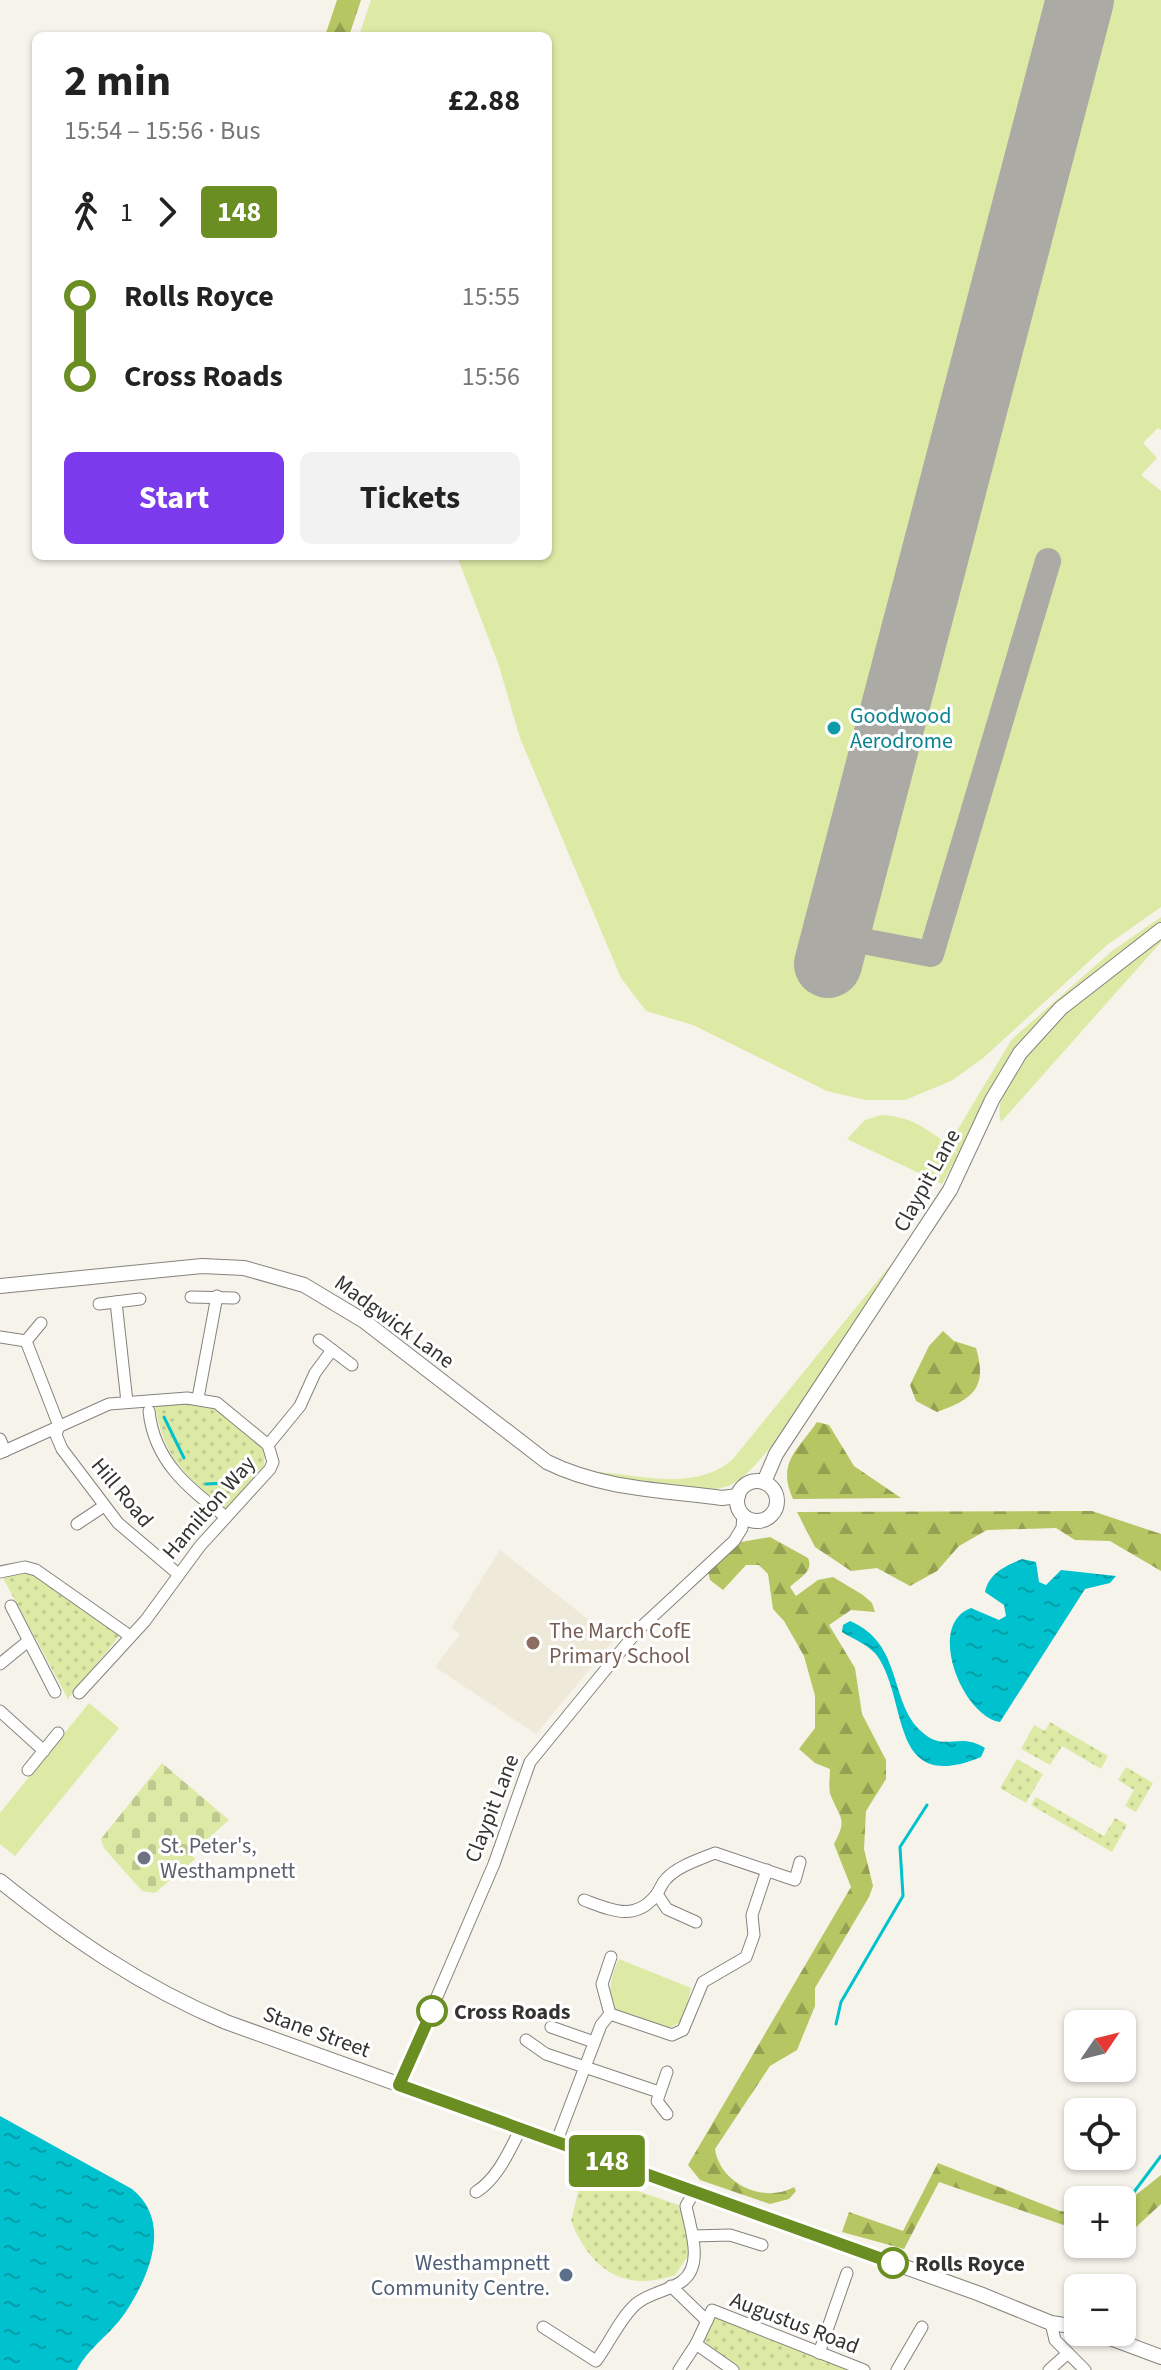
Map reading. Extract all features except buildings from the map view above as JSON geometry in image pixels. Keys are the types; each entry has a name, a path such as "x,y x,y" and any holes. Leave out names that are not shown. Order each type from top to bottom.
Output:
{"street":[{"name":"Claypit Lane","path":"764,1482 776,1454 950,1190 992,1100 1020,1053 1061,1008 1161,930"},
{"name":"Madgwick Lane","path":"0,1286 202,1266 244,1268 280,1277 304,1285 342,1306 547,1462 569,1473 617,1484 722,1498 738,1496"},
{"path":"2,1448 109,1404 198,1398 217,1296"},
{"path":"191,1297 234,1298"},
{"path":"99,1304 140,1299"},
{"path":"116,1302 127,1402"},
{"path":"0,1337 26,1341 41,1323"},
{"path":"319,1340 352,1365"},
{"name":"Hill Road","path":"26,1341 59,1426 58,1441 104,1506 131,1536 177,1573"},
{"path":"268,1445 300,1406 315,1373 332,1350"},
{"name":"Hamilton Way","path":"79,1693 163,1598 177,1573 273,1462 268,1445 217,1403 198,1398"},
{"path":"149,1411 155,1441 170,1468 226,1517"},
{"path":"764,1482 777,1498 773,1513 759,1521 743,1515 738,1496 748,1483 764,1482"},
{"path":"77,1524 104,1506"},
{"name":"Claypit Lane","path":"399,2085 494,1864 530,1762 638,1630 734,1541 742,1528 743,1515"},
{"path":"0,1572 25,1567 36,1570 130,1636"},
{"path":"11,1606 55,1692"},
{"path":"0,1664 27,1642"},
{"path":"0,1711 44,1751"},
{"path":"28,1770 58,1733"},
{"path":"584,1900 628,1914 642,1909 678,1869 715,1853 795,1880 800,1862"},
{"path":"610,2014 672,2035 683,2030 703,1982 746,1957 754,1935 752,1915 767,1870"},
{"name":"Stane Street","path":"0,1881 71,1937 166,1996 226,2022 980,2294 1051,2323 1064,2325"},
{"path":"657,1894 667,1909 696,1922"},
{"path":"556,2143 594,2042 610,2014 602,1984 611,1957"},
{"path":"551,2027 594,2042"},
{"path":"526,2040 546,2054 659,2092"},
{"path":"667,2072 657,2101 667,2114"},
{"path":"476,2192 485,2187 520,2130"},
{"path":"543,2327 596,2361 632,2308 646,2296 682,2282 692,2266 696,2246 686,2206 694,2192"},
{"path":"693,2236 730,2235 762,2245"},
{"path":"819,2353 847,2273"},
{"name":"Augustus Road","path":"671,2286 710,2316 864,2370"},
{"path":"679,2370 710,2316"},
{"path":"1051,2323 1051,2333 1085,2370"},
{"path":"897,2370 922,2327"},
{"path":"696,2344 733,2370"},
{"path":"1132,2346 1161,2357"},
{"path":"1049,2370 1068,2353"}],"shaded area":[{"name":"The March CofE Primary School","path":"500,1550 614,1640 536,1734 435,1667 460,1634 451,1628"}],"green space":[{"path":"337,0 361,0 350,32 326,32"},
{"name":"Goodwood Aerodrome","path":"371,0 1161,0 1161,430 1158,428 1143,443 1157,458 1141,475 1161,491 1161,907 1107,945 982,1059 951,1081 905,1100 865,1100 827,1091 693,1025 646,1011 621,978 520,738 499,666 459,560 552,560 552,32 360,32"},
{"path":"1161,917 1161,924 1063,1000 960,1156 949,1144 1012,1039 1112,951"},
{"path":"1161,936 1161,942 1001,1122 1001,1099 1013,1073 1033,1046 1088,994"},
{"path":"881,1115 923,1127 958,1155 942,1184 847,1139 865,1120"},
{"path":"905,1247 794,1417 746,1474 728,1486 699,1490 600,1476 599,1472 687,1478 719,1469 733,1459"},
{"path":"943,1331 954,1341 976,1348 980,1373 968,1397 937,1412 916,1401 910,1385 929,1346"},
{"path":"197,1402 235,1422 265,1453 264,1466 225,1509 179,1465 164,1440 159,1424 155,1406"},
{"path":"817,1422 829,1425 854,1466 901,1498 793,1499 788,1467 796,1450"},
{"path":"1092,1511 1161,1534 1161,1571 1110,1541 1075,1540 1056,1528 987,1530 959,1546 937,1571 910,1586 877,1568 851,1571 815,1547 797,1512"},
{"path":"770,1537 808,1558 807,1571 790,1587 796,1596 818,1580 833,1577 872,1603 875,1612 851,1610 829,1625 855,1668 862,1714 886,1760 886,1779 866,1811 864,1849 873,1886 869,1897 815,1988 815,2006 797,2050 770,2066 715,2149 725,2172 745,2188 770,2193 794,2187 796,2191 789,2199 770,2204 700,2180 688,2165 851,1887 834,1844 842,1823 830,1793 830,1769 815,1763 799,1749 815,1728 815,1696 804,1656 784,1621 773,1609 768,1574 759,1565 746,1565 723,1590 710,1580 708,1572 741,1542"},
{"path":"22,1571 38,1575 120,1635 68,1699 3,1578"},
{"path":"89,1703 119,1728 15,1856 0,1844 0,1813"},
{"path":"1050,1722 1108,1756 1101,1769 1062,1746 1050,1765 1021,1749 1034,1725 1045,1731"},
{"path":"1017,1759 1043,1774 1026,1803 1000,1788"},
{"path":"162,1763 229,1820 191,1854 195,1859 155,1893 142,1891 104,1848 101,1839"},
{"path":"1126,1767 1153,1783 1136,1812 1125,1806 1134,1790 1118,1780"},
{"path":"1036,1797 1104,1836 1115,1818 1127,1825 1112,1852 1031,1805"},
{"path":"619,1959 691,1988 683,2021 665,2030 617,2013 611,2000 610,1986"},
{"path":"938,2163 1064,2211 1064,2225 939,2182 904,2249 842,2232 849,2212 903,2231"},
{"path":"583,2172 684,2207 690,2253 675,2275 657,2280 625,2279 611,2273 589,2253 571,2221"},
{"path":"1161,2175 1161,2204 1136,2227 1136,2195"},
{"path":"714,2314 856,2370 740,2370 701,2342"}],"water":[{"path":"1022,1559 1036,1562 1039,1582 1046,1585 1061,1570 1116,1576 1110,1583 1085,1589 1000,1722 986,1716 962,1688 950,1650 951,1632 958,1618 971,1608 999,1620 1006,1616 1004,1605 985,1592 994,1575"},
{"path":"850,1621 867,1631 879,1644 888,1658 911,1720 922,1732 938,1741 975,1743 985,1748 981,1757 951,1766 930,1764 916,1754 907,1739 888,1676 878,1657 842,1632 843,1625"},
{"path":"0,2116 132,2189 152,2217 153,2250 142,2283 119,2321 77,2370 0,2370"}],"waterway":[{"path":"164,1417 184,1458"},
{"path":"206,1484 226,1483 238,1470"},
{"path":"836,2024 841,2002 903,1896 900,1847 927,1805"},
{"path":"1136,2189 1161,2156"}],"taxiway":[{"path":"836,936 931,954 1048,561"}],"runway":[{"path":"828,964 1080,0"}],"bus line":[{"name":"148","path":"432,2011 399,2085 893,2263"}],"place":[{"name":"Goodwood Aerodrome","path":"834,728"},
{"name":"The March CofE Primary School","path":"533,1643"},
{"name":"St. Peter's, Westhampnett","path":"144,1858"},
{"name":"Cross Roads","path":"432,2011"},
{"name":"Rolls Royce","path":"893,2263"},
{"name":"Westhampnett Community Centre.","path":"566,2275"}]}
